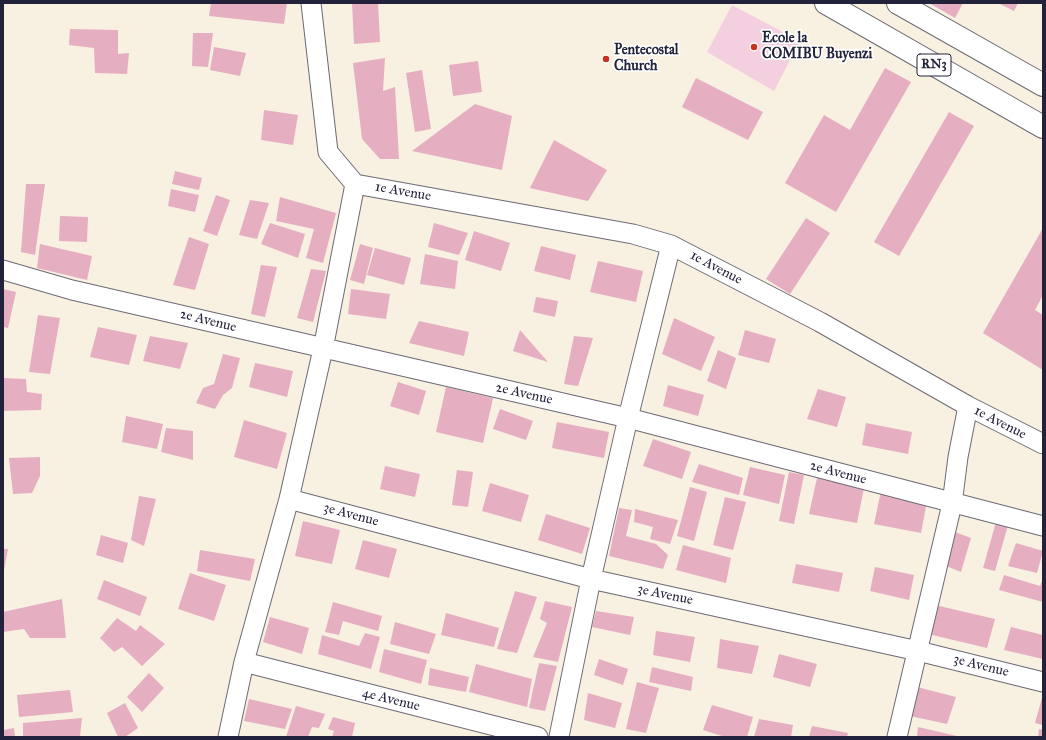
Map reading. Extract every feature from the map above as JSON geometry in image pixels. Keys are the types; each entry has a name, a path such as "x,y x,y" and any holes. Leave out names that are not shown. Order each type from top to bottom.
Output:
{"highway":[{"name":"RN3","path":"826,3 1043,127"},
{"name":"RN3","path":"898,3 1043,86"}],"street":[{"path":"228,737 244,662 289,499 323,349 355,184 328,152 311,3"},
{"name":"1e Avenue","path":"355,184 632,234 672,245 820,322 968,406 1043,444"},
{"path":"559,737 591,579 628,418 672,245"},
{"name":"2e Avenue","path":"3,270 72,290 628,418 952,504 1043,526"},
{"path":"897,737 952,504 958,457 968,406"},
{"name":"3e Avenue","path":"289,499 591,579 918,651 1043,682"},
{"name":"4e Avenue","path":"244,662 538,737"}],"shaded area":[{"name":"Ecole la COMIBU Buyenzi","path":"732,5 800,41 774,91 707,52"}],"building":[{"path":"211,3 287,3 284,24 209,16"},
{"path":"352,3 378,3 380,42 354,44"},
{"path":"929,3 963,3 955,18"},
{"path":"998,3 1018,3 1014,11"},
{"path":"70,29 118,30 118,54 129,53 127,74 95,73 94,48 69,45"},
{"path":"193,33 213,33 208,67 192,66"},
{"path":"214,47 246,53 240,76 210,70"},
{"path":"385,58 383,91 395,87 399,159 380,159 362,139 353,63"},
{"path":"478,61 482,92 453,96 449,65"},
{"path":"885,68 911,82 836,212 785,183 824,115 850,130"},
{"path":"422,70 431,129 415,132 406,73"},
{"path":"696,78 763,112 748,140 682,107"},
{"path":"475,104 512,116 502,170 412,151"},
{"path":"264,110 298,115 293,145 261,140"},
{"path":"949,112 974,126 899,256 874,242"},
{"path":"554,140 607,170 588,201 530,188"},
{"path":"175,171 202,178 199,190 172,184"},
{"path":"26,184 45,184 35,255 21,252"},
{"path":"171,189 199,195 195,212 168,206"},
{"path":"216,195 230,200 217,236 203,231"},
{"path":"280,197 336,213 323,263 306,258 314,229 276,221"},
{"path":"250,200 269,203 257,239 239,235"},
{"path":"60,216 88,217 87,242 59,241"},
{"path":"806,218 830,233 790,294 766,279"},
{"path":"270,223 305,234 298,258 261,244"},
{"path":"434,223 468,233 459,255 428,247"},
{"path":"1043,228 1043,295 1035,310 1043,315 1043,370 983,333"},
{"path":"474,231 510,243 501,271 465,260"},
{"path":"189,237 209,244 195,290 173,285"},
{"path":"40,244 92,256 87,280 37,268"},
{"path":"360,244 373,248 364,284 350,280"},
{"path":"541,246 576,255 570,280 534,271"},
{"path":"375,248 411,258 404,285 367,275"},
{"path":"425,254 458,261 455,289 420,284"},
{"path":"598,261 643,271 636,302 590,292"},
{"path":"261,265 277,267 265,317 251,314"},
{"path":"311,269 326,271 313,322 297,318"},
{"path":"3,289 16,292 8,328 3,327"},
{"path":"351,289 390,294 386,319 348,314"},
{"path":"536,297 558,301 555,317 533,312"},
{"path":"38,315 60,318 50,374 29,372"},
{"path":"674,318 715,337 701,371 662,354"},
{"path":"419,321 469,332 464,356 409,343"},
{"path":"98,327 137,335 129,365 90,357"},
{"path":"520,330 548,362 513,351"},
{"path":"745,330 776,339 769,363 738,355"},
{"path":"150,336 188,343 180,369 143,361"},
{"path":"574,336 593,338 578,386 564,384"},
{"path":"718,350 736,358 726,389 707,381"},
{"path":"223,354 240,358 232,388 223,395 215,409 196,403 203,388 214,384"},
{"path":"255,363 293,371 287,397 249,387"},
{"path":"3,378 26,379 27,392 42,394 41,410 3,411"},
{"path":"398,382 426,391 419,415 390,406"},
{"path":"668,385 704,395 698,416 663,406"},
{"path":"446,387 493,398 483,443 436,432"},
{"path":"818,389 846,397 837,427 807,419"},
{"path":"500,409 533,421 526,440 493,429"},
{"path":"126,416 163,424 157,449 122,442"},
{"path":"244,420 287,433 277,469 234,457"},
{"path":"557,422 609,432 604,458 552,448"},
{"path":"866,423 912,432 908,454 862,445"},
{"path":"166,428 193,431 193,460 161,452"},
{"path":"653,439 691,452 682,479 643,466"},
{"path":"40,457 40,476 32,493 13,494 9,458"},
{"path":"699,464 743,478 739,495 692,482"},
{"path":"385,466 420,474 415,497 380,489"},
{"path":"750,467 785,475 779,504 743,495"},
{"path":"457,470 473,472 468,507 452,505"},
{"path":"789,472 804,475 794,524 779,521"},
{"path":"817,478 864,488 857,523 809,514"},
{"path":"490,483 529,495 521,522 482,511"},
{"path":"690,487 707,492 694,541 677,536"},
{"path":"881,491 927,501 921,533 874,524"},
{"path":"139,496 156,499 144,546 131,540"},
{"path":"725,497 746,502 733,550 713,545"},
{"path":"619,508 632,510 626,536 656,544 668,555 663,569 609,556"},
{"path":"635,509 678,520 670,544 650,539 653,527 634,522"},
{"path":"546,514 590,528 582,554 538,540"},
{"path":"303,521 340,530 332,564 295,556"},
{"path":"996,522 1008,525 995,571 983,568"},
{"path":"955,532 971,538 961,572 946,566"},
{"path":"101,535 128,543 123,563 96,555"},
{"path":"363,540 397,549 389,578 355,569"},
{"path":"1016,543 1043,551 1037,573 1008,566"},
{"path":"683,545 731,558 726,583 676,570"},
{"path":"3,549 8,549 4,570 3,570"},
{"path":"200,550 255,559 250,581 197,571"},
{"path":"796,564 843,573 839,592 792,583"},
{"path":"875,567 914,575 909,600 870,591"},
{"path":"190,573 226,585 214,621 178,609"},
{"path":"1004,575 1040,586 1043,579 1043,602 999,590"},
{"path":"104,580 147,597 140,616 97,599"},
{"path":"515,591 537,597 517,653 497,649"},
{"path":"62,599 66,638 30,638 24,629 3,632 3,612"},
{"path":"545,601 572,607 558,662 533,657 547,623 540,619"},
{"path":"333,602 382,616 378,631 343,621 339,635 325,632"},
{"path":"935,605 995,619 987,648 928,634"},
{"path":"596,611 634,617 630,635 592,627"},
{"path":"446,613 499,628 494,647 441,635"},
{"path":"270,617 309,628 302,654 263,642"},
{"path":"117,618 136,631 140,625 165,644 142,666 122,647 114,652 100,638"},
{"path":"395,622 436,634 429,654 390,644"},
{"path":"1011,627 1043,635 1043,659 1004,650"},
{"path":"656,631 695,637 690,662 653,655"},
{"path":"365,633 380,637 371,669 318,654 322,635 359,646"},
{"path":"720,639 759,646 752,674 717,668"},
{"path":"384,649 427,660 421,684 379,672"},
{"path":"779,654 817,664 810,687 773,677"},
{"path":"599,659 628,669 623,685 594,675"},
{"path":"539,663 557,666 545,711 529,708"},
{"path":"476,664 532,679 527,707 469,692"},
{"path":"652,667 693,677 691,691 649,682"},
{"path":"430,668 469,677 466,692 428,685"},
{"path":"149,673 164,688 142,712 127,697"},
{"path":"637,682 659,688 646,733 626,729"},
{"path":"917,687 956,697 947,724 910,716"},
{"path":"70,690 73,712 19,717 17,695"},
{"path":"588,693 622,703 615,728 584,720"},
{"path":"1043,694 1043,725 1035,723"},
{"path":"249,699 292,709 285,729 244,721"},
{"path":"125,703 138,728 125,737 118,737 107,713"},
{"path":"712,705 753,717 747,737 725,737 703,730"},
{"path":"296,706 325,714 319,728 312,727 308,737 286,737"},
{"path":"333,717 355,723 352,737 332,737 334,731 328,729"},
{"path":"82,718 80,736 23,737 23,723"},
{"path":"759,719 793,725 791,737 754,737"},
{"path":"812,726 848,733 847,737 809,737"},
{"path":"918,727 957,736 957,737 917,737"},
{"path":"14,728 15,737 3,737 3,730"},
{"path":"1039,729 1043,730 1043,737 1038,737"}],"place":[{"name":"Ecole la COMIBU Buyenzi","path":"754,47"},
{"name":"Pentecostal Church","path":"606,59"}]}
